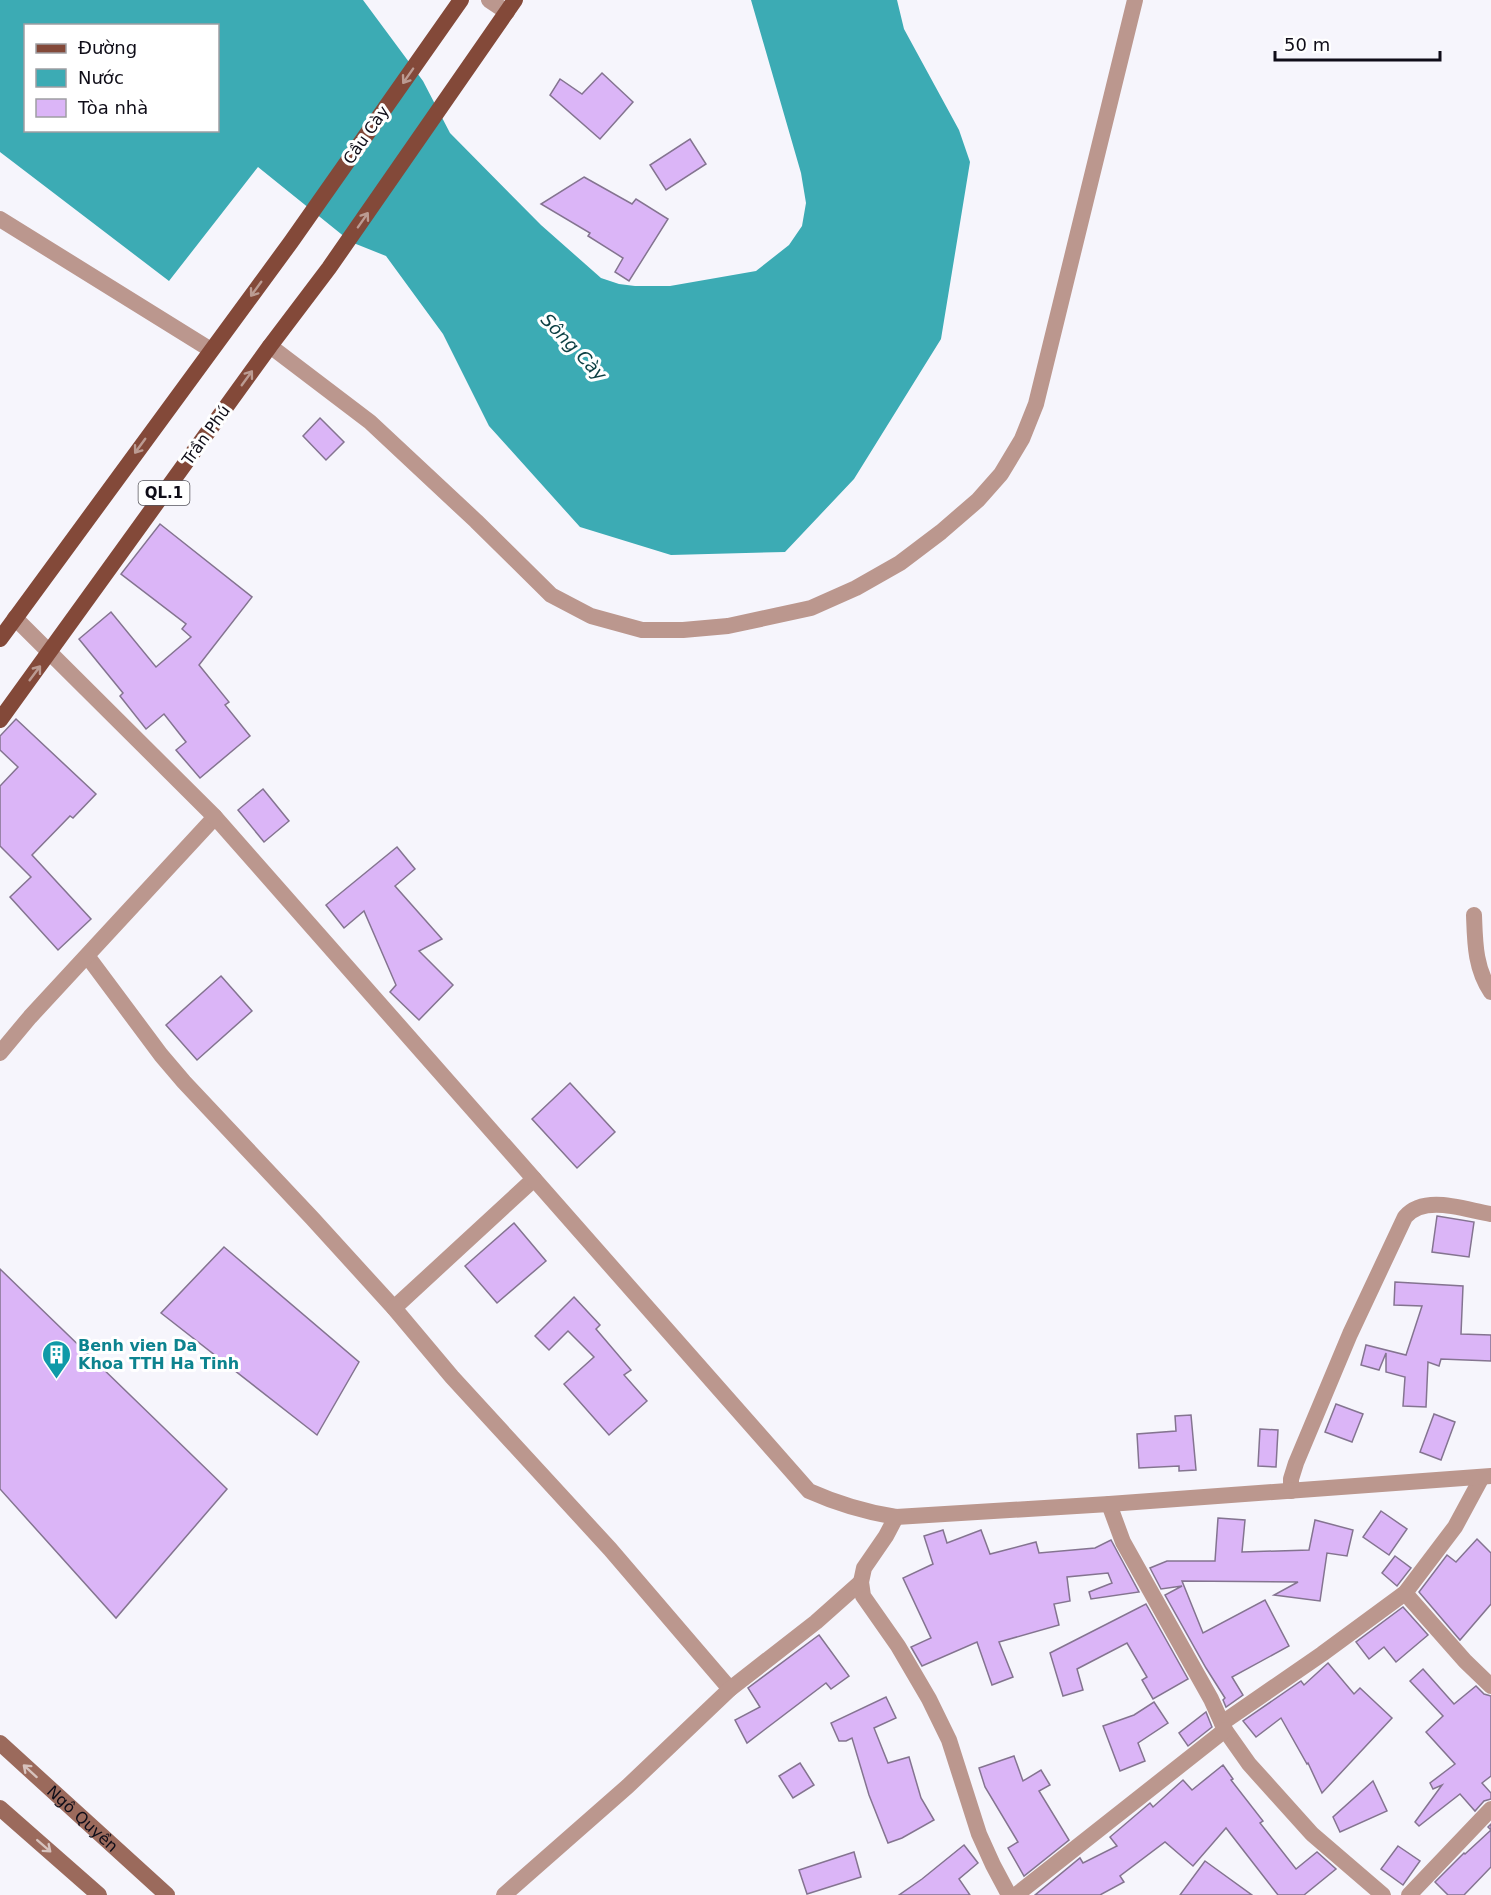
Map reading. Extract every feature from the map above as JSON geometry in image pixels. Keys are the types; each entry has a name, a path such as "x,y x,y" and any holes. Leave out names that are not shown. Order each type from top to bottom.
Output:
{"main road":[{"name":"Cầu Cày","path":"211,350 291,242 461,0"},
{"name":"Trần Phú","path":"0,720 329,268 511,6"},
{"name":"QL.1","path":"0,639 211,350"},
{"name":"Ngô Quyền","path":"0,1743 167,1895"},
{"path":"0,1808 99,1895"}],"street":[{"path":"489,0 511,6"},
{"path":"270,346 370,422 551,595 591,616 642,630 683,630 728,626 811,608 856,588 900,563 941,532 978,500 1001,474 1022,439 1036,404 1136,0"},
{"path":"0,219 211,350"},
{"path":"15,618 215,817 809,1491 838,1504 896,1517 1486,1477"},
{"path":"0,1053 30,1017 88,957 215,817"},
{"path":"1474,915 1475,954 1482,979 1491,992"},
{"path":"88,957 184,1082 394,1308 452,1377 610,1548 730,1689"},
{"path":"394,1308 534,1179"},
{"path":"1291,1491 1291,1479 1296,1463 1350,1334 1405,1217 1412,1209 1435,1204 1491,1214"},
{"path":"1016,1895 1223,1726 1405,1593 1455,1527 1486,1477"},
{"path":"1108,1504 1123,1542 1211,1700 1223,1726 1249,1764 1312,1834 1383,1895"},
{"path":"896,1517 864,1568 861,1582 864,1596 898,1646 929,1699 949,1740 979,1834 1009,1895"},
{"path":"504,1895 628,1786 730,1689 816,1622 861,1582"},
{"path":"1405,1593 1491,1686"},
{"path":"1409,1895 1491,1809"}],"water":[{"name":"Sông Cày","path":"0,0 363,0 423,81 450,133 541,225 601,278 619,284 670,286 756,271 789,245 802,226 806,203 801,173 751,0 897,0 904,29 959,130 970,162 941,339 854,479 785,552 671,555 580,527 489,426 443,334 386,256 351,242 258,167 169,281 0,152"}],"building":[{"path":"602,73 633,102 600,139 550,95 560,79 582,94"},
{"path":"690,139 706,164 666,190 650,165"},
{"path":"584,177 632,204 636,199 668,219 629,281 615,272 623,258 588,236 590,233 541,204"},
{"path":"320,418 344,442 326,460 303,436"},
{"path":"160,524 252,597 199,665 229,702 225,705 250,736 200,778 176,750 186,742 164,714 146,729 120,696 123,693 79,639 111,612 156,667 191,637 182,629 186,624 121,574"},
{"path":"16,719 96,794 73,818 70,816 32,855 91,919 58,950 10,897 31,877 0,846 0,786 18,767 0,750 0,736"},
{"path":"263,789 289,821 264,842 238,810"},
{"path":"397,847 415,869 395,886 442,939 419,951 453,985 419,1020 390,992 396,985 364,911 344,928 326,905"},
{"path":"221,976 252,1011 197,1060 166,1025"},
{"path":"570,1083 615,1132 577,1168 532,1119"},
{"path":"1437,1216 1474,1222 1469,1257 1432,1252"},
{"path":"514,1223 546,1261 497,1303 465,1266"},
{"path":"224,1247 359,1362 317,1435 161,1313"},
{"name":"Benh vien Da Khoa TTH Ha Tinh","path":"0,1269 227,1489 116,1618 0,1489"},
{"path":"1395,1282 1463,1286 1461,1334 1491,1335 1491,1361 1441,1359 1439,1366 1428,1362 1426,1407 1403,1406 1405,1377 1386,1372 1386,1353 1379,1370 1361,1365 1366,1345 1406,1355 1422,1306 1394,1305"},
{"path":"574,1297 600,1325 596,1329 631,1370 624,1375 647,1401 609,1435 564,1384 594,1357 568,1331 549,1350 535,1336"},
{"path":"1336,1404 1363,1414 1352,1442 1325,1432"},
{"path":"1434,1414 1455,1422 1441,1460 1420,1452"},
{"path":"1191,1415 1196,1470 1179,1471 1179,1466 1139,1468 1137,1434 1176,1431 1175,1416"},
{"path":"1260,1429 1278,1430 1276,1467 1258,1466"},
{"path":"1381,1511 1407,1529 1389,1555 1363,1537"},
{"path":"1218,1518 1245,1520 1242,1552 1309,1550 1315,1520 1353,1530 1347,1556 1327,1553 1320,1601 1274,1595 1298,1582 1182,1581 1203,1633 1265,1600 1289,1646 1232,1677 1243,1695 1226,1707 1223,1700 1225,1698 1165,1595 1182,1586 1161,1589 1150,1568 1167,1561 1215,1561"},
{"path":"943,1530 947,1543 981,1530 990,1554 1036,1542 1039,1553 1095,1548 1111,1540 1139,1592 1091,1599 1089,1592 1112,1583 1108,1573 1067,1577 1070,1601 1054,1604 1059,1625 999,1642 1013,1677 992,1685 977,1642 922,1666 911,1647 931,1638 903,1578 933,1564 924,1536"},
{"path":"1477,1539 1491,1553 1491,1604 1460,1640 1419,1592 1447,1555 1456,1562"},
{"path":"1395,1556 1411,1568 1397,1586 1382,1573"},
{"path":"1146,1604 1188,1679 1153,1699 1142,1680 1147,1677 1127,1643 1077,1669 1083,1690 1063,1696 1050,1653"},
{"path":"1403,1607 1428,1635 1396,1662 1384,1647 1369,1659 1356,1642"},
{"path":"819,1635 849,1676 831,1689 826,1683 747,1743 735,1720 760,1707 748,1688"},
{"path":"1328,1663 1354,1694 1360,1688 1392,1718 1322,1793 1308,1763 1281,1718 1256,1737 1243,1721 1301,1681 1304,1685"},
{"path":"1423,1669 1454,1704 1476,1686 1484,1694 1491,1696 1491,1776 1482,1783 1491,1793 1491,1799 1484,1801 1475,1811 1460,1794 1419,1826 1415,1822 1442,1785 1433,1789 1430,1783 1455,1764 1426,1732 1443,1716 1410,1681"},
{"path":"886,1697 896,1718 874,1728 888,1763 909,1757 921,1798 934,1820 888,1843 869,1795 852,1738 839,1741 831,1723"},
{"path":"1154,1702 1168,1723 1138,1743 1145,1761 1120,1771 1103,1726 1134,1715"},
{"path":"1206,1712 1212,1727 1188,1746 1179,1733"},
{"path":"1014,1756 1023,1781 1041,1770 1050,1785 1039,1791 1069,1840 1024,1876 1008,1848 1018,1842 985,1787 979,1768"},
{"path":"800,1763 814,1785 793,1798 779,1776"},
{"path":"1223,1765 1233,1779 1231,1780 1263,1821 1260,1823 1296,1869 1317,1852 1336,1869 1304,1895 1278,1895 1226,1828 1193,1866 1165,1842 1120,1876 1124,1882 1100,1895 1035,1895 1080,1858 1083,1863 1117,1846 1110,1837 1150,1803 1153,1807 1183,1780 1192,1790"},
{"path":"1373,1781 1387,1811 1340,1832 1333,1817"},
{"path":"1491,1830 1491,1867 1464,1895 1448,1895 1435,1882"},
{"path":"964,1845 978,1863 959,1879 970,1895 899,1895 922,1879"},
{"path":"1398,1846 1420,1861 1403,1885 1381,1869"},
{"path":"854,1852 861,1877 807,1894 799,1870"},
{"path":"1205,1861 1252,1895 1180,1895"}],"place":[{"name":"Benh vien Da Khoa TTH Ha Tinh","path":"57,1380"}]}
